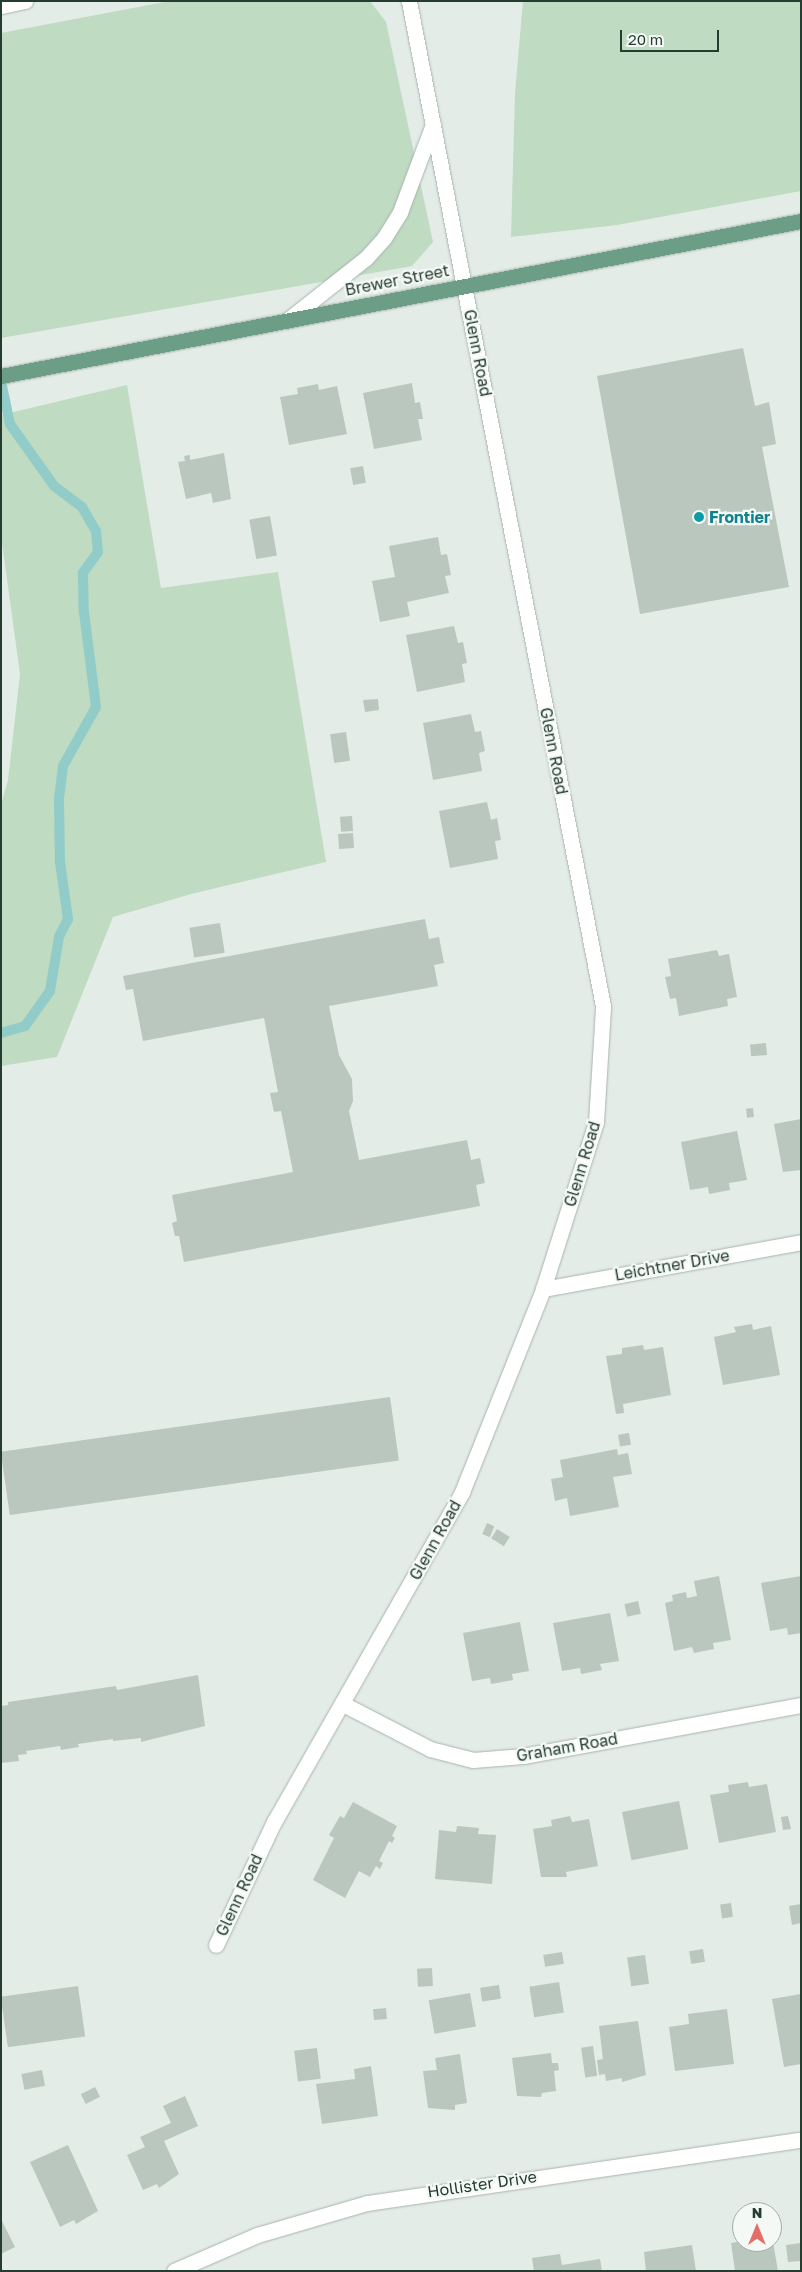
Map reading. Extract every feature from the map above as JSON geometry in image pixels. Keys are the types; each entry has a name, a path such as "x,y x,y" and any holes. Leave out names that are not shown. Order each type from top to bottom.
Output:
{"main road":[{"name":"Brewer Street","path":"1,376 466,284 801,221"}],"street":[{"path":"1,6 25,1"},
{"name":"Glenn Road","path":"216,1945 274,1822 343,1704 462,1492 543,1289 596,1122 603,1006 466,284 409,1"},
{"path":"289,319 366,258 384,238 400,212 433,124"},
{"name":"Leichtner Drive","path":"543,1289 801,1242"},
{"name":"Graham Road","path":"343,1704 430,1749 473,1760 523,1756 801,1705"},
{"name":"Hollister Drive","path":"174,2271 257,2235 367,2203 801,2140"}],"green space":[{"path":"170,1 370,1 386,22 433,242 412,266 1,338 1,33"},
{"path":"523,1 801,1 801,191 617,225 511,237 515,93"},
{"path":"127,385 161,588 278,572 326,862 191,894 113,917 57,1057 1,1066 1,805 8,780 20,674 1,536 1,415"}],"building":[{"name":"Frontier","path":"743,348 755,406 769,402 776,444 762,447 789,587 640,614 597,376"},
{"path":"412,383 415,403 420,402 423,419 418,419 422,440 374,449 363,393"},
{"path":"318,384 319,390 337,386 347,434 289,445 280,397 298,394 297,388"},
{"path":"224,453 231,499 213,503 211,493 186,499 178,462 185,461 184,456 190,455 190,460"},
{"path":"363,466 366,483 353,485 350,468"},
{"path":"270,516 277,555 256,559 249,520"},
{"path":"438,537 441,555 447,554 451,575 445,576 449,593 407,602 410,616 380,622 372,581 395,577 389,546"},
{"path":"454,626 458,643 463,642 467,663 462,664 465,682 417,692 406,635"},
{"path":"378,699 379,710 365,712 363,700"},
{"path":"471,714 475,732 481,731 485,751 479,753 482,771 433,780 423,723"},
{"path":"346,732 350,761 334,763 330,734"},
{"path":"487,802 491,820 497,818 501,840 495,841 498,859 450,868 439,811"},
{"path":"352,816 353,831 341,832 340,817"},
{"path":"353,833 354,848 339,849 338,834"},
{"path":"425,919 429,939 439,937 444,963 434,965 438,986 329,1006 339,1055 352,1079 353,1101 349,1111 359,1160 467,1140 471,1160 480,1158 485,1183 476,1185 480,1206 184,1262 179,1236 175,1236 172,1223 177,1221 172,1195 293,1172 281,1111 274,1112 270,1093 278,1092 264,1018 143,1041 133,989 126,990 123,976"},
{"path":"220,923 225,953 194,957 189,928"},
{"path":"717,950 719,956 729,954 737,997 727,999 728,1006 679,1016 676,998 670,999 665,977 671,976 668,959"},
{"path":"766,1043 767,1055 751,1056 750,1044"},
{"path":"753,1108 754,1117 747,1118 746,1109"},
{"path":"801,1119 801,1170 783,1172 774,1124"},
{"path":"737,1131 747,1180 729,1183 730,1190 709,1194 708,1187 690,1190 681,1142"},
{"path":"752,1324 753,1330 771,1326 780,1375 723,1385 714,1337 736,1332 734,1327"},
{"path":"643,1345 644,1350 663,1347 671,1395 623,1404 624,1413 616,1414 606,1356 622,1354 622,1348"},
{"path":"390,1397 399,1460 10,1515 1,1452"},
{"path":"629,1433 631,1445 620,1447 618,1435"},
{"path":"617,1449 618,1455 628,1453 632,1474 613,1477 619,1507 570,1516 567,1498 555,1501 551,1479 563,1477 560,1460"},
{"path":"487,1523 494,1526 490,1537 482,1534"},
{"path":"497,1529 510,1537 504,1546 491,1538"},
{"path":"719,1576 731,1640 713,1643 714,1649 694,1653 692,1647 674,1651 665,1603 673,1601 672,1595 686,1592 687,1598 697,1596 694,1581"},
{"path":"801,1576 801,1633 788,1635 787,1628 770,1631 761,1583"},
{"path":"638,1601 641,1614 627,1617 624,1604"},
{"path":"610,1613 619,1661 600,1664 602,1670 581,1674 580,1668 562,1671 553,1623"},
{"path":"520,1622 529,1671 512,1674 513,1680 491,1684 490,1678 472,1681 463,1633"},
{"path":"198,1675 205,1726 141,1742 141,1738 113,1741 113,1739 78,1744 79,1747 61,1750 60,1746 26,1751 27,1754 18,1755 19,1761 1,1763 1,1706 8,1705 8,1702 116,1686 117,1690"},
{"path":"748,1782 749,1787 767,1784 776,1832 719,1843 710,1795 729,1792 728,1785"},
{"path":"679,1801 688,1849 631,1860 622,1812"},
{"path":"353,1802 397,1826 392,1836 395,1838 392,1843 389,1841 379,1861 383,1863 380,1869 376,1866 370,1877 359,1871 345,1898 313,1880 334,1838 329,1835 340,1816 344,1818"},
{"path":"570,1816 572,1822 589,1819 598,1866 566,1872 567,1877 541,1877 533,1829 552,1826 551,1820"},
{"path":"788,1816 791,1829 783,1830 781,1817"},
{"path":"457,1826 479,1828 478,1834 496,1835 492,1884 435,1879 439,1830 456,1832"},
{"path":"731,1903 733,1917 722,1918 720,1905"},
{"path":"801,1904 801,1923 792,1925 789,1906"},
{"path":"703,1949 705,1962 691,1964 689,1951"},
{"path":"562,1952 564,1964 545,1967 543,1955"},
{"path":"645,1955 649,1984 631,1986 627,1958"},
{"path":"432,1968 433,1986 418,1987 417,1969"},
{"path":"559,1982 564,2013 534,2017 529,1987"},
{"path":"499,1985 501,1999 482,2002 480,1988"},
{"path":"78,1986 85,2037 8,2047 1,1997"},
{"path":"470,1993 476,2026 435,2034 429,2000"},
{"path":"801,1994 801,2064 784,2067 772,1999"},
{"path":"386,2008 387,2019 374,2020 373,2009"},
{"path":"727,2009 734,2064 675,2071 669,2027 689,2024 688,2014"},
{"path":"638,2021 646,2075 622,2082 622,2078 606,2081 605,2074 599,2075 597,2060 603,2059 599,2026"},
{"path":"593,2046 597,2076 585,2077 581,2048"},
{"path":"317,2048 321,2079 298,2082 294,2051"},
{"path":"551,2053 552,2063 558,2063 559,2070 554,2071 556,2091 542,2093 541,2097 517,2096 512,2058"},
{"path":"460,2054 467,2103 455,2105 455,2110 428,2108 423,2071 437,2070 435,2058"},
{"path":"371,2066 378,2116 322,2124 316,2084 355,2079 354,2069"},
{"path":"42,2070 45,2086 24,2090 21,2074"},
{"path":"95,2087 100,2097 86,2104 81,2094"},
{"path":"185,2096 198,2126 164,2141 179,2174 159,2188 157,2184 143,2190 127,2155 145,2147 140,2137 171,2123 163,2106"},
{"path":"68,2145 98,2211 76,2224 74,2220 60,2227 30,2162"},
{"path":"1,2219 15,2247 1,2254"},
{"path":"801,2243 801,2261 788,2262 786,2245"},
{"path":"692,2245 696,2271 646,2271 644,2252"},
{"path":"732,2252 775,2252 778,2271 735,2271"},
{"path":"560,2254 562,2265 600,2259 602,2271 534,2271 532,2258"}],"waterway":[{"path":"1,381 10,424 54,486 82,507 96,531 98,552 83,573 84,612 96,707 63,766 59,801 60,862 68,919 59,937 50,991 25,1026 1,1033"}],"place":[{"name":"Frontier","path":"699,517"}]}
